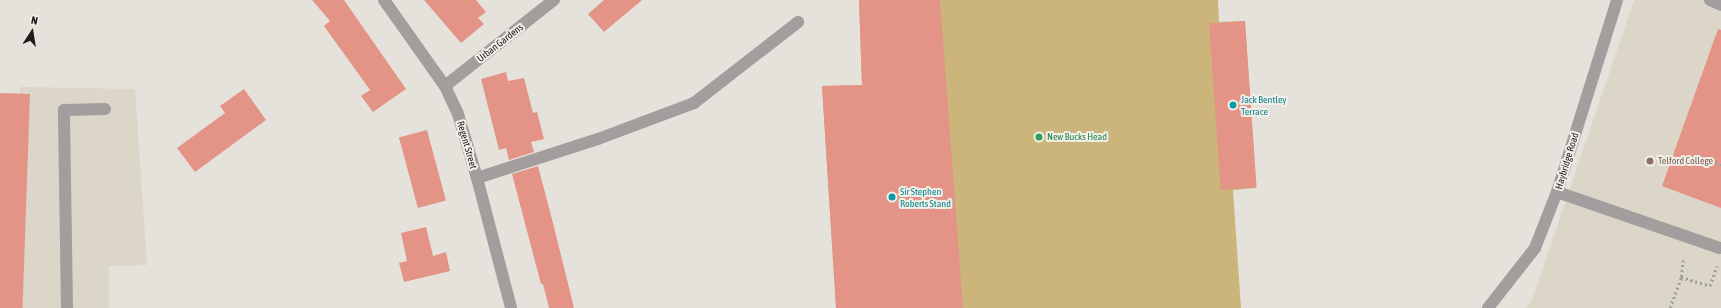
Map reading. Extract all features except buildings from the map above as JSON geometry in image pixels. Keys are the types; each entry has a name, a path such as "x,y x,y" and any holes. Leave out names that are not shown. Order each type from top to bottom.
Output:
{"street":[{"name":"Regent Street","path":"384,0 445,86 458,114 477,178 511,308"},
{"name":"Urban Gardens","path":"445,86 554,0"},
{"name":"Haybridge Road","path":"1488,308 1535,248 1557,192 1617,0"},
{"path":"1710,0 1721,5"},
{"path":"477,178 598,140 694,103 798,22"},
{"path":"67,308 64,110 105,109"},
{"path":"1557,192 1720,248"}],"path":[{"path":"1697,155 1721,164"},
{"path":"1670,308 1681,277 1684,260"},
{"path":"1681,277 1710,286 1717,265"}],"shaded area":[{"name":"New Bucks Head","path":"859,0 1218,0 1219,22 1245,21 1256,188 1233,190 1241,308 836,308 822,86 862,85"},
{"name":"Telford College","path":"1634,0 1721,0 1721,308 1525,308 1532,300"},
{"path":"20,87 135,89 147,265 109,266 109,308 0,308 0,93 20,93"}],"place":[{"name":"Jack Bentley Terrace","path":"1233,105"},
{"name":"New Bucks Head","path":"1039,137"},
{"name":"Telford College","path":"1650,161"},
{"name":"Sir Stephen Roberts Stand","path":"892,197"}]}
